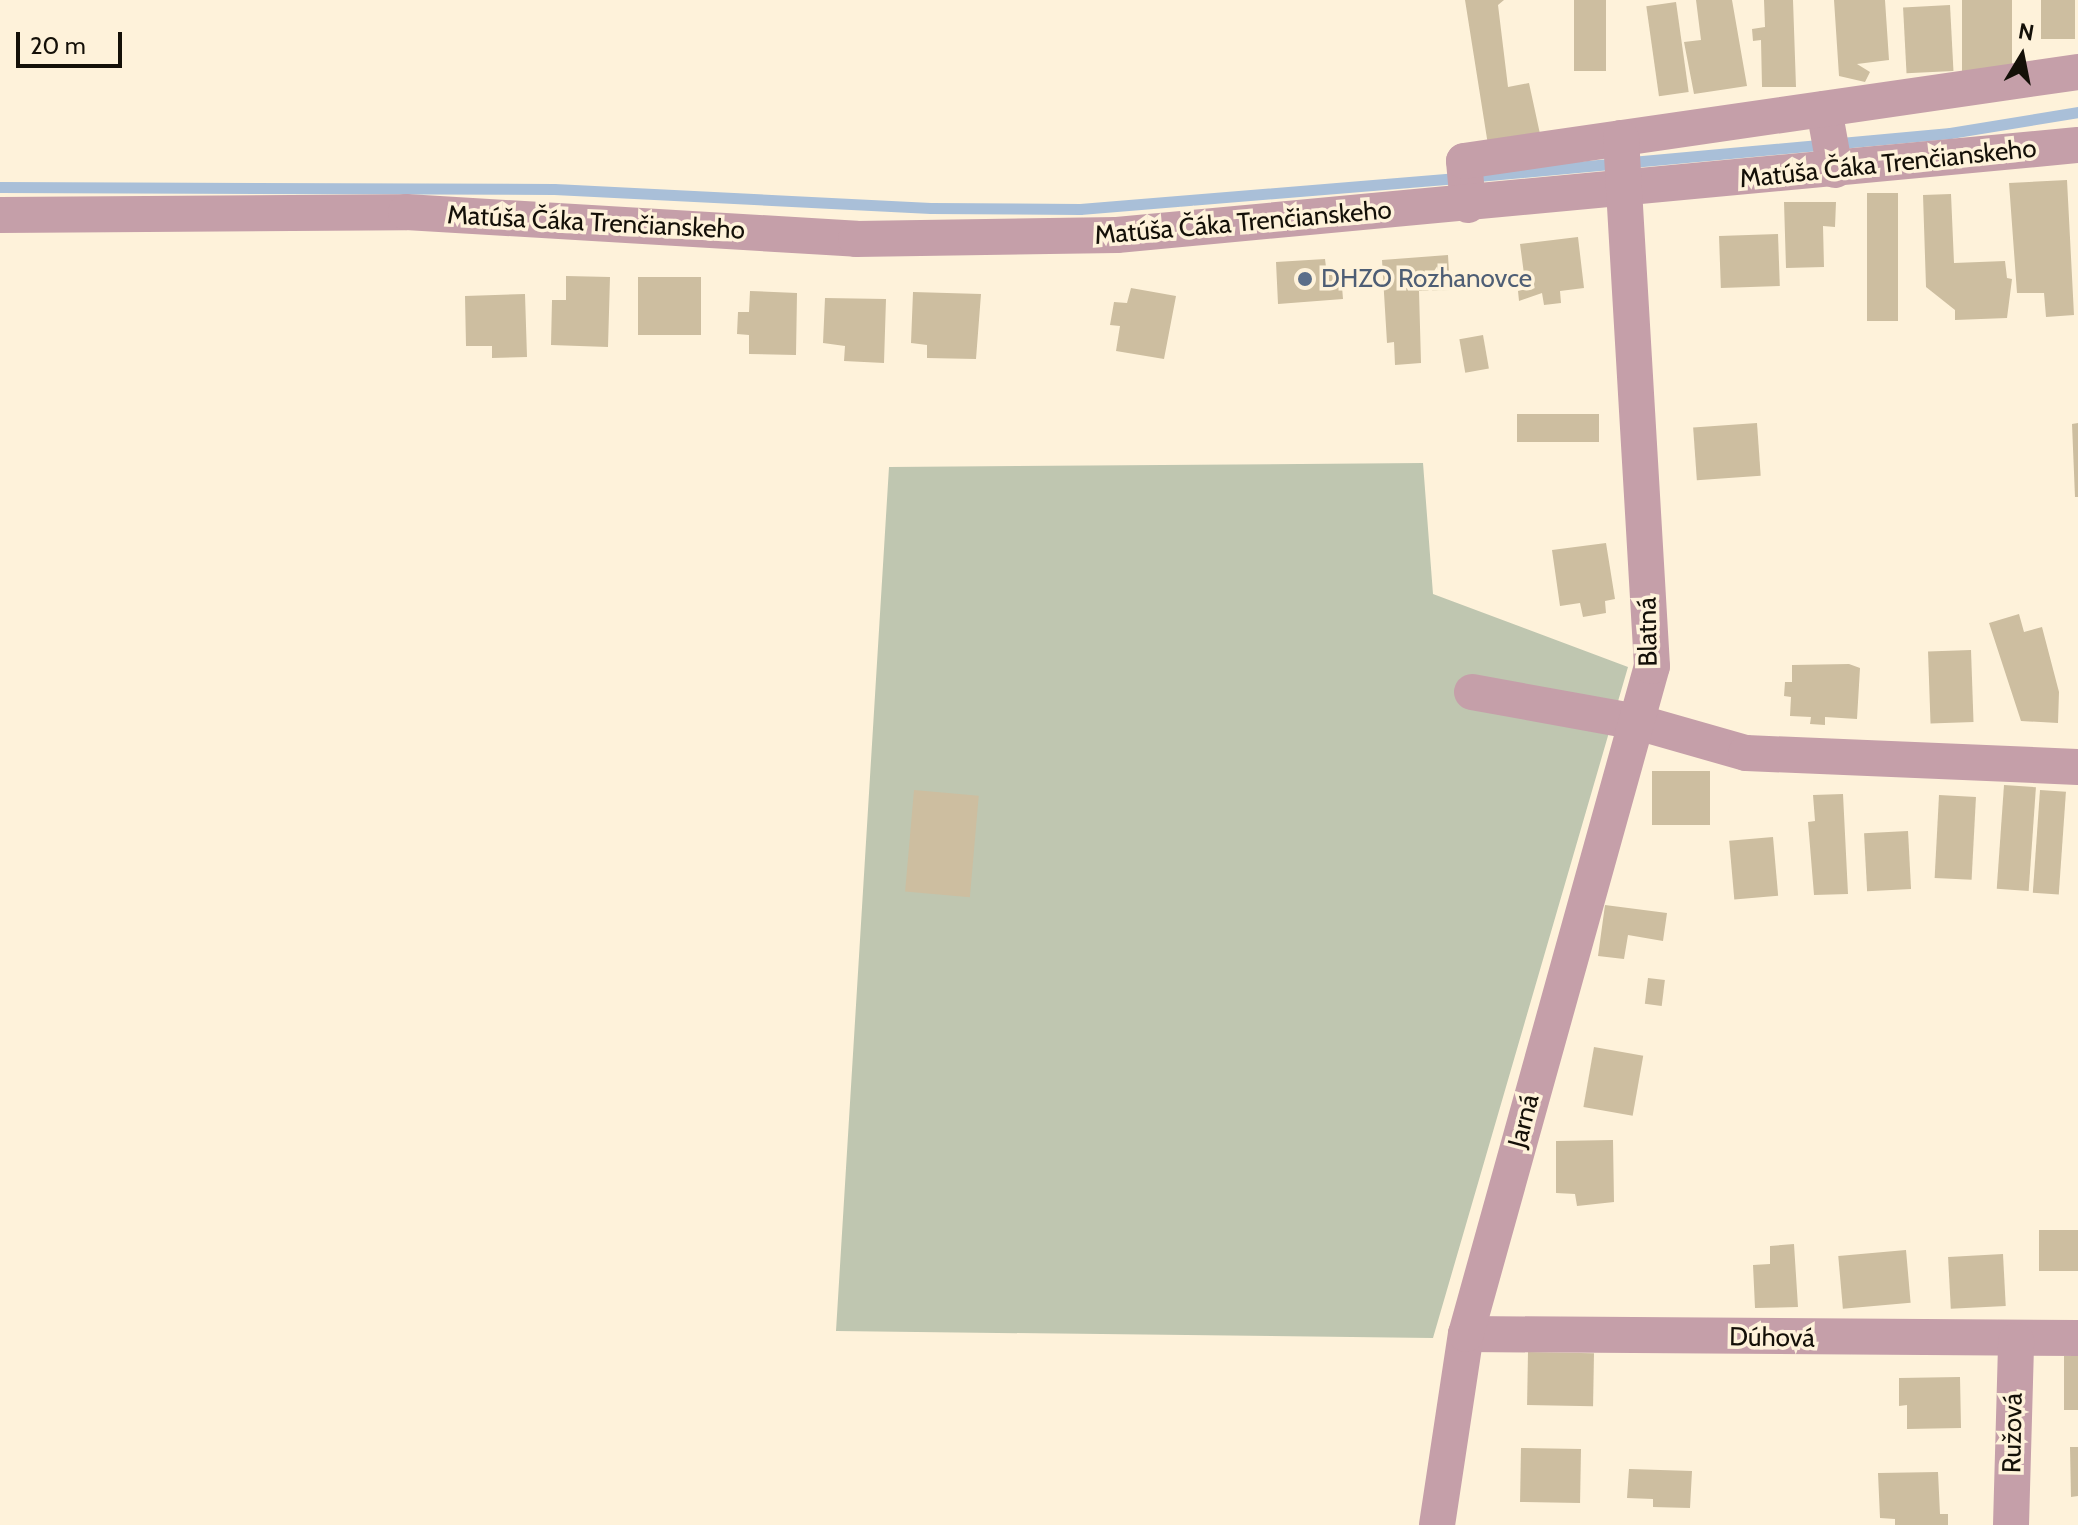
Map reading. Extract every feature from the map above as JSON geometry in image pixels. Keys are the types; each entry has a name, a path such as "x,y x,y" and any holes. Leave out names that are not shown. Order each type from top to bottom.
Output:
{"street":[{"path":"1468,205 1464,161 2078,72"},
{"path":"1824,109 1835,170"},
{"name":"Blatná","path":"1621,138 1652,666 1637,722"},
{"name":"Matúša Čáka Trenčianskeho","path":"0,215 406,212 856,239 1117,235 1623,191 2078,145"},
{"path":"1472,692 1637,722 1746,753 2078,767"},
{"name":"Jarná","path":"1437,1525 1466,1334 1637,722"},
{"name":"Dúhová","path":"1466,1334 2016,1341 2078,1338"},
{"name":"Ružová","path":"2011,1525 2016,1341"}],"green space":[{"path":"1423,463 1433,594 1628,667 1433,1338 836,1331 889,467"}],"building":[{"path":"1465,0 1504,0 1498,5 1508,87 1529,83 1540,134 1488,145"},
{"path":"1574,0 1606,0 1606,71 1574,71"},
{"path":"1696,0 1732,0 1747,86 1694,94 1684,42 1701,40"},
{"path":"1764,0 1793,0 1796,87 1762,87 1761,40 1753,41 1752,29 1765,27"},
{"path":"1834,0 1885,0 1889,60 1857,64 1870,72 1865,82 1839,76"},
{"path":"1962,0 2012,0 2012,74 1962,74"},
{"path":"2041,0 2075,0 2075,39 2041,39"},
{"path":"1676,2 1689,92 1659,96 1646,6"},
{"path":"1950,5 1953,71 1907,73 1903,7"},
{"path":"2067,180 2074,315 2046,317 2044,293 2017,293 2009,183"},
{"path":"1867,193 1898,193 1898,321 1867,321"},
{"path":"1951,194 1954,263 2005,261 2007,278 2012,279 2007,318 1955,320 1955,310 1926,287 1923,195"},
{"path":"1784,202 1836,202 1835,227 1823,226 1824,267 1786,268"},
{"path":"1778,234 1780,286 1721,288 1719,236"},
{"path":"1578,237 1584,288 1560,291 1561,303 1544,305 1542,293 1519,301 1518,291 1526,289 1520,244"},
{"path":"1448,255 1450,290 1419,291 1421,363 1395,365 1394,342 1387,343 1382,260"},
{"path":"1325,259 1327,275 1341,274 1343,299 1278,304 1276,262"},
{"path":"566,276 610,277 608,347 551,345 552,300 566,300"},
{"path":"638,277 701,277 701,335 638,335"},
{"path":"1131,288 1176,296 1164,359 1116,351 1120,326 1110,325 1114,302 1127,303"},
{"path":"750,291 797,293 796,355 749,354 749,335 737,334 738,312 749,312"},
{"path":"913,292 981,294 976,359 927,358 927,345 911,343"},
{"path":"525,294 527,357 492,358 492,346 466,346 465,296"},
{"path":"825,298 886,299 884,363 844,361 845,346 823,343"},
{"path":"1483,335 1489,368 1465,373 1459,339"},
{"path":"1517,414 1599,414 1599,442 1517,442"},
{"path":"1757,423 1761,476 1697,480 1693,427"},
{"path":"2078,423 2078,497 2075,497 2072,424"},
{"path":"1606,543 1615,599 1605,601 1606,613 1583,617 1580,603 1560,606 1552,550"},
{"path":"2019,614 2024,632 2042,627 2059,692 2058,723 2021,721 1989,623"},
{"path":"1971,650 1974,722 1931,723 1928,652"},
{"path":"1849,664 1860,668 1857,719 1825,717 1825,725 1810,724 1811,717 1790,716 1791,697 1784,696 1785,682 1792,682 1792,665"},
{"path":"1652,771 1710,771 1710,825 1652,825"},
{"path":"2004,785 2036,787 2029,891 1997,889"},
{"path":"914,790 979,796 970,897 905,892"},
{"path":"2040,790 2066,792 2059,895 2033,893"},
{"path":"1843,794 1848,894 1814,895 1808,822 1815,821 1813,795"},
{"path":"1939,795 1976,797 1972,880 1935,878"},
{"path":"1908,831 1911,889 1867,891 1864,833"},
{"path":"1773,837 1778,896 1734,900 1729,841"},
{"path":"1605,905 1667,913 1663,941 1628,935 1624,959 1598,956"},
{"path":"1648,978 1665,980 1662,1006 1645,1004"},
{"path":"1594,1047 1643,1056 1633,1116 1583,1107"},
{"path":"1613,1140 1614,1202 1577,1206 1575,1194 1556,1193 1556,1141"},
{"path":"2039,1230 2078,1230 2078,1271 2039,1271"},
{"path":"1794,1244 1798,1307 1755,1308 1753,1265 1770,1264 1770,1246"},
{"path":"1906,1250 1911,1303 1843,1309 1838,1256"},
{"path":"2003,1254 2006,1306 1951,1309 1948,1257"},
{"path":"1528,1352 1594,1353 1593,1406 1527,1405"},
{"path":"2064,1356 2078,1356 2078,1410 2064,1410"},
{"path":"1960,1377 1961,1428 1907,1429 1907,1405 1899,1406 1899,1378"},
{"path":"2070,1447 2078,1447 2078,1496 2071,1497"},
{"path":"1521,1448 1581,1449 1580,1503 1520,1502"},
{"path":"1629,1469 1692,1471 1690,1508 1653,1507 1653,1499 1627,1498"},
{"path":"1938,1472 1940,1514 1948,1514 1948,1525 1895,1525 1895,1519 1880,1518 1878,1473"}],"waterway":[{"path":"1478,176 1950,133 2078,112"},
{"path":"0,187 554,189 931,208 1080,209 1461,178"}],"place":[{"name":"DHZO Rozhanovce","path":"1305,279"}]}
